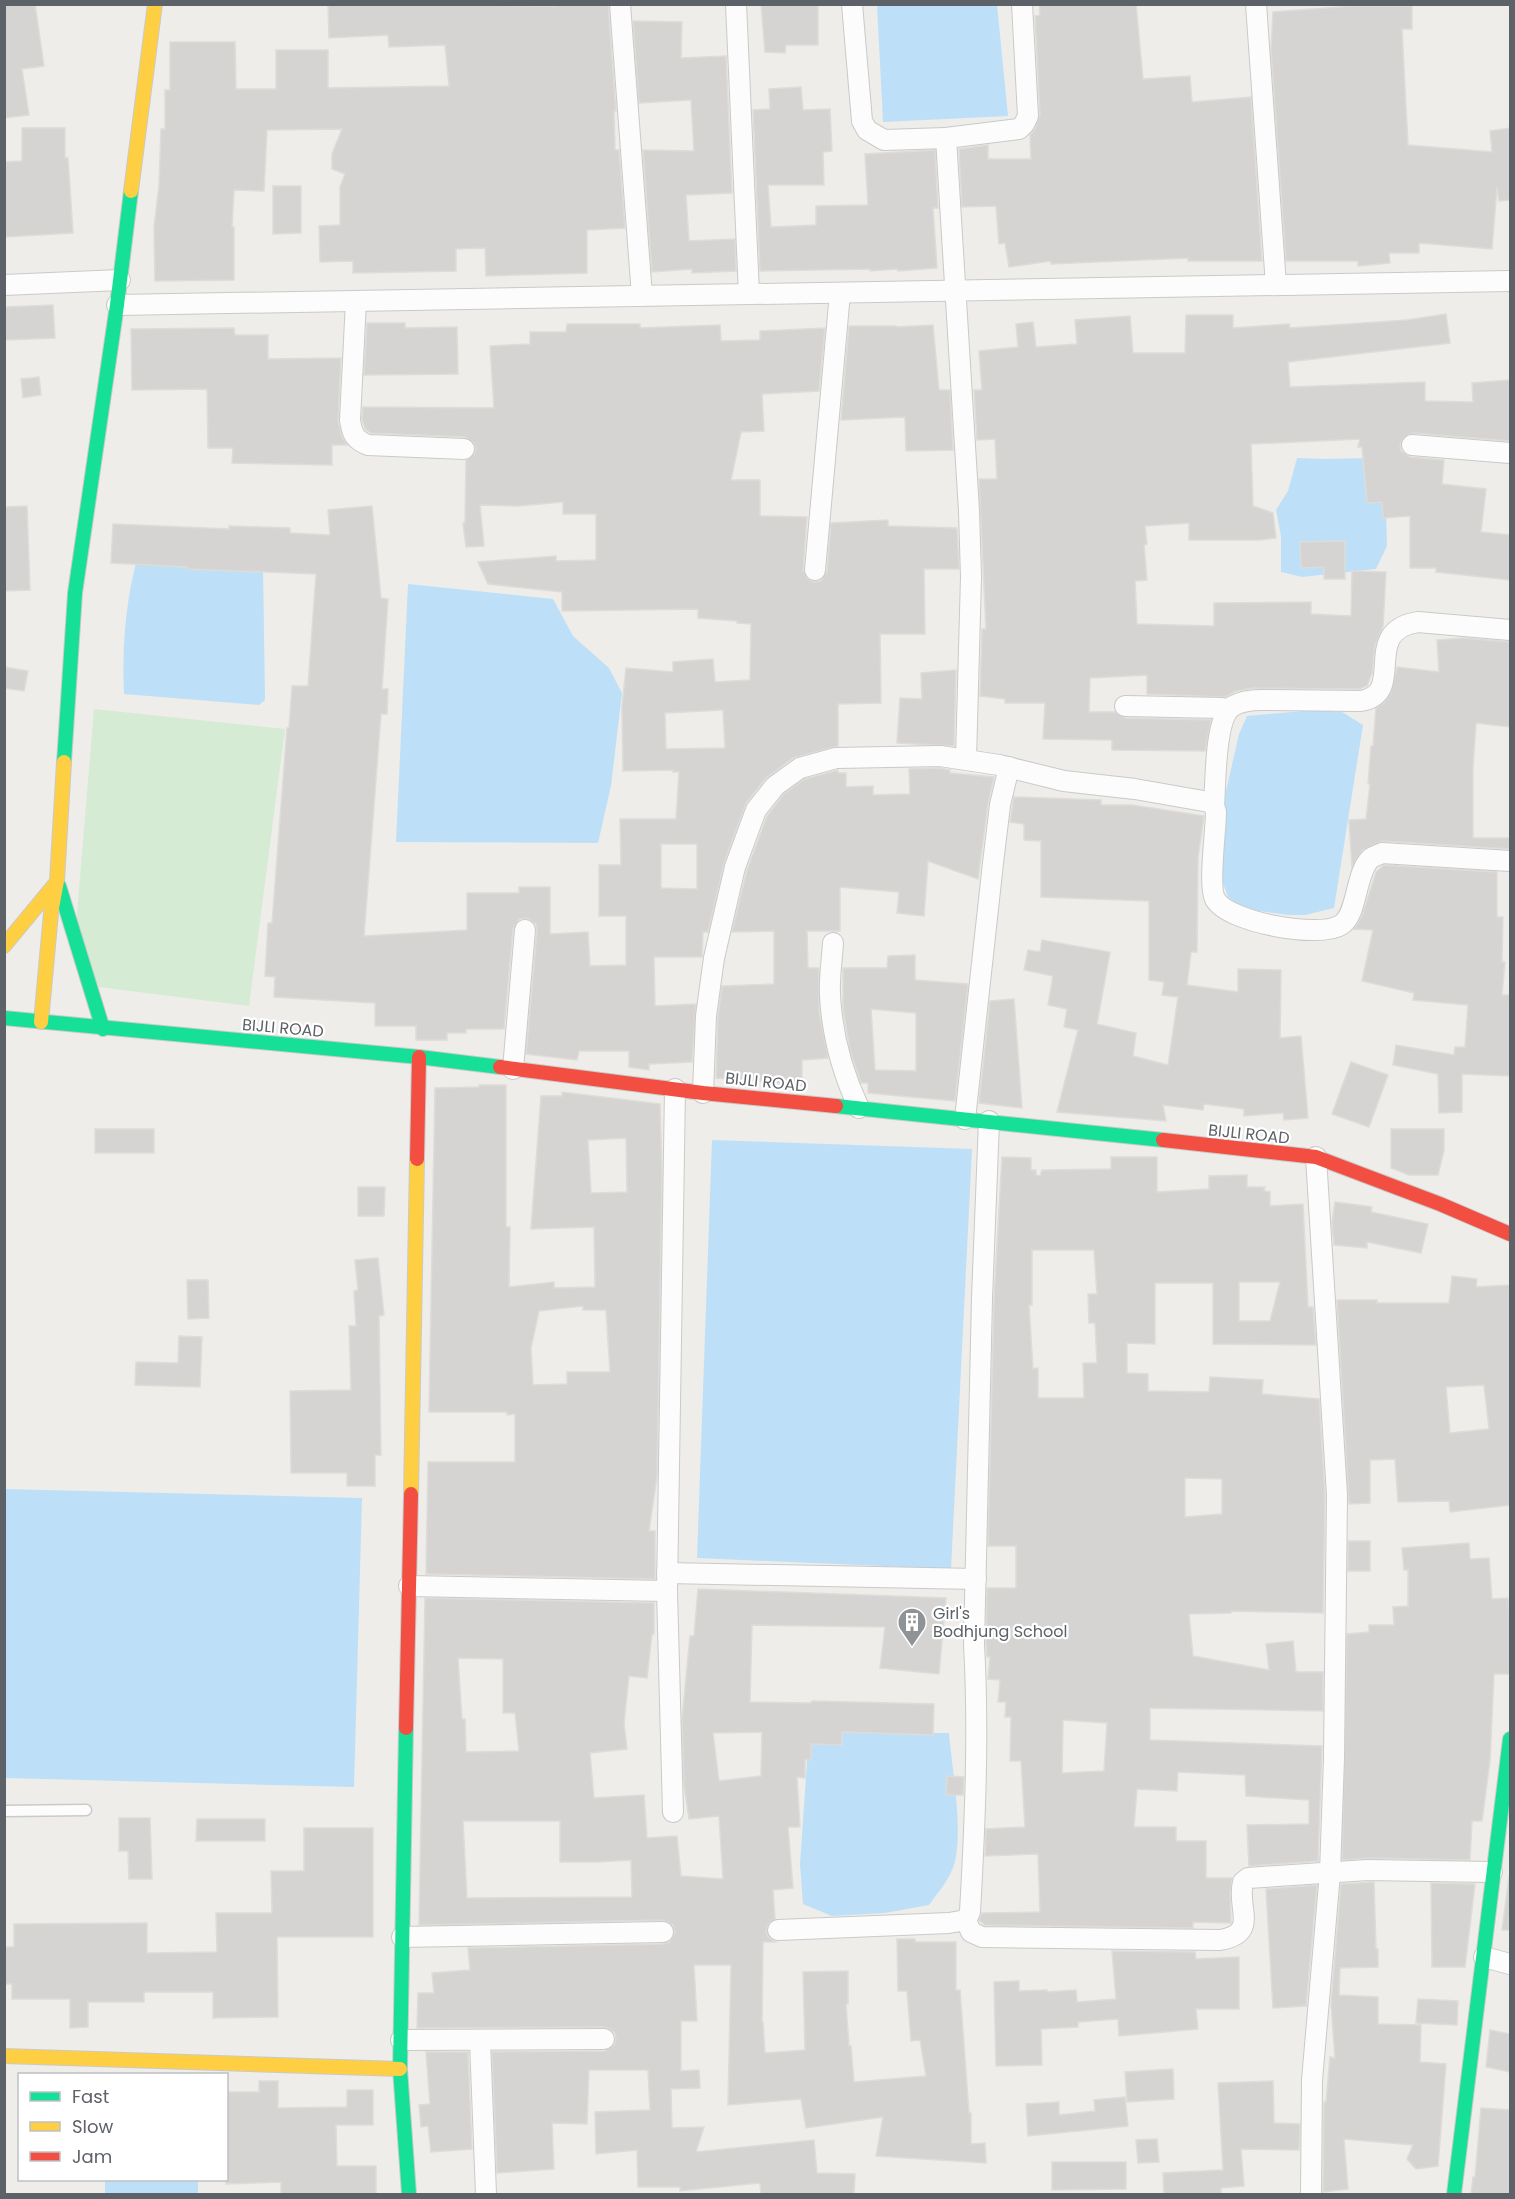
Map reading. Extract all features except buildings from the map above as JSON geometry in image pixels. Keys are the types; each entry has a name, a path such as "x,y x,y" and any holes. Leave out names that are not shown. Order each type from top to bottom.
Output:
{"street":[{"path":"41,1022 51,913 57,881 75,593 117,305 155,4"},
{"path":"620,4 642,296"},
{"path":"736,4 749,294"},
{"path":"852,4 862,121 867,130 884,140 946,138 1019,129 1028,116 1022,4"},
{"path":"1256,4 1276,285"},
{"path":"946,138 957,291 971,577 966,759"},
{"path":"4,285 120,280"},
{"path":"117,305 1510,281"},
{"path":"815,570 840,293"},
{"path":"357,301 350,420 352,433 359,441 368,445 464,449"},
{"path":"1412,445 1510,453"},
{"path":"1510,630 1418,622 1406,624 1397,628 1392,634 1388,643 1382,687 1371,699 1361,701 1245,701 1232,706 1225,714 1220,728 1214,806 1216,822 1212,887 1216,900 1231,913 1281,927 1301,930 1327,929 1341,925 1349,915 1365,867 1371,858 1382,853 1510,861"},
{"path":"1125,706 1222,708 1225,714"},
{"path":"703,1093 706,1016 714,957 735,867 756,810 775,786 800,768 836,758 940,756 1009,767 1064,781 1135,789 1209,802 1214,806"},
{"path":"964,1119 994,852 1000,806 1009,767"},
{"path":"4,946 57,881"},
{"path":"57,881 103,1029"},
{"path":"513,1069 525,930"},
{"path":"833,943 830,993 835,1036 846,1081 859,1108"},
{"name":"BIJLI ROAD","path":"4,1018 419,1057 703,1093 989,1121 1316,1158 1440,1204 1510,1234"},
{"path":"409,2194 400,2068 419,1057"},
{"path":"673,1812 667,1582 675,1089"},
{"path":"989,1121 982,1298 973,1840 970,1912 966,1920 971,1932 982,1937 1220,1940 1234,1937 1241,1932 1244,1923 1241,1888 1243,1882 1248,1878 1367,1870 1492,1872"},
{"path":"1311,2194 1312,2080 1330,1873 1334,1758 1337,1496 1316,1158"},
{"path":"409,1586 976,1580"},
{"path":"1455,2194 1492,1872 1510,1739"},
{"path":"778,1930 949,1923 966,1920"},
{"path":"402,1937 663,1932"},
{"path":"1484,1957 1510,1964"},
{"path":"401,2040 604,2039"},
{"path":"480,2041 486,2194"},
{"path":"4,2056 400,2068"}],"lane":[{"path":"4,1810 86,1809"}],"green space":[{"path":"94,709 285,729 249,1006 99,987 75,938"}],"water":[{"path":"877,5 997,5 1008,116 883,122"},
{"path":"1297,458 1374,458 1386,513 1387,546 1376,569 1302,577 1281,572 1281,536 1276,510 1288,491"},
{"path":"136,563 263,569 265,700 259,705 124,694 125,628"},
{"path":"408,584 553,599 573,636 609,668 622,693 611,786 598,843 396,842"},
{"path":"1314,710 1342,712 1363,725 1334,908 1305,915 1243,909 1228,897 1219,872 1224,800 1239,734 1247,716"},
{"path":"712,1140 972,1149 951,1569 697,1558"},
{"path":"5,1489 362,1498 354,1787 5,1778"},
{"path":"809,1733 949,1733 956,1798 957,1847 951,1873 929,1905 885,1913 832,1916 803,1904 800,1864"},
{"path":"105,2181 198,2181 198,2194 105,2194"}],"traffic: fast":[{"path":"64,762 75,593 117,305 131,191"},
{"path":"59,886 103,1029"},
{"path":"4,1018 419,1057 500,1067"},
{"path":"836,1106 1163,1140"},
{"path":"406,1728 400,2069 409,2194"},
{"path":"1454,2194 1510,1739"}],"traffic: slow":[{"path":"131,191 155,4"},
{"path":"41,1022 51,913 57,881 64,762"},
{"path":"4,946 56,883"},
{"path":"411,1494 417,1159"},
{"path":"4,2056 400,2069"}],"traffic: jam":[{"path":"417,1159 419,1057"},
{"path":"500,1067 703,1093 836,1106"},
{"path":"1163,1140 1316,1157 1440,1204 1510,1234"},
{"path":"406,1728 411,1494"}],"place":[{"name":"Girl's Bodhjung School","path":"912,1648"}]}
